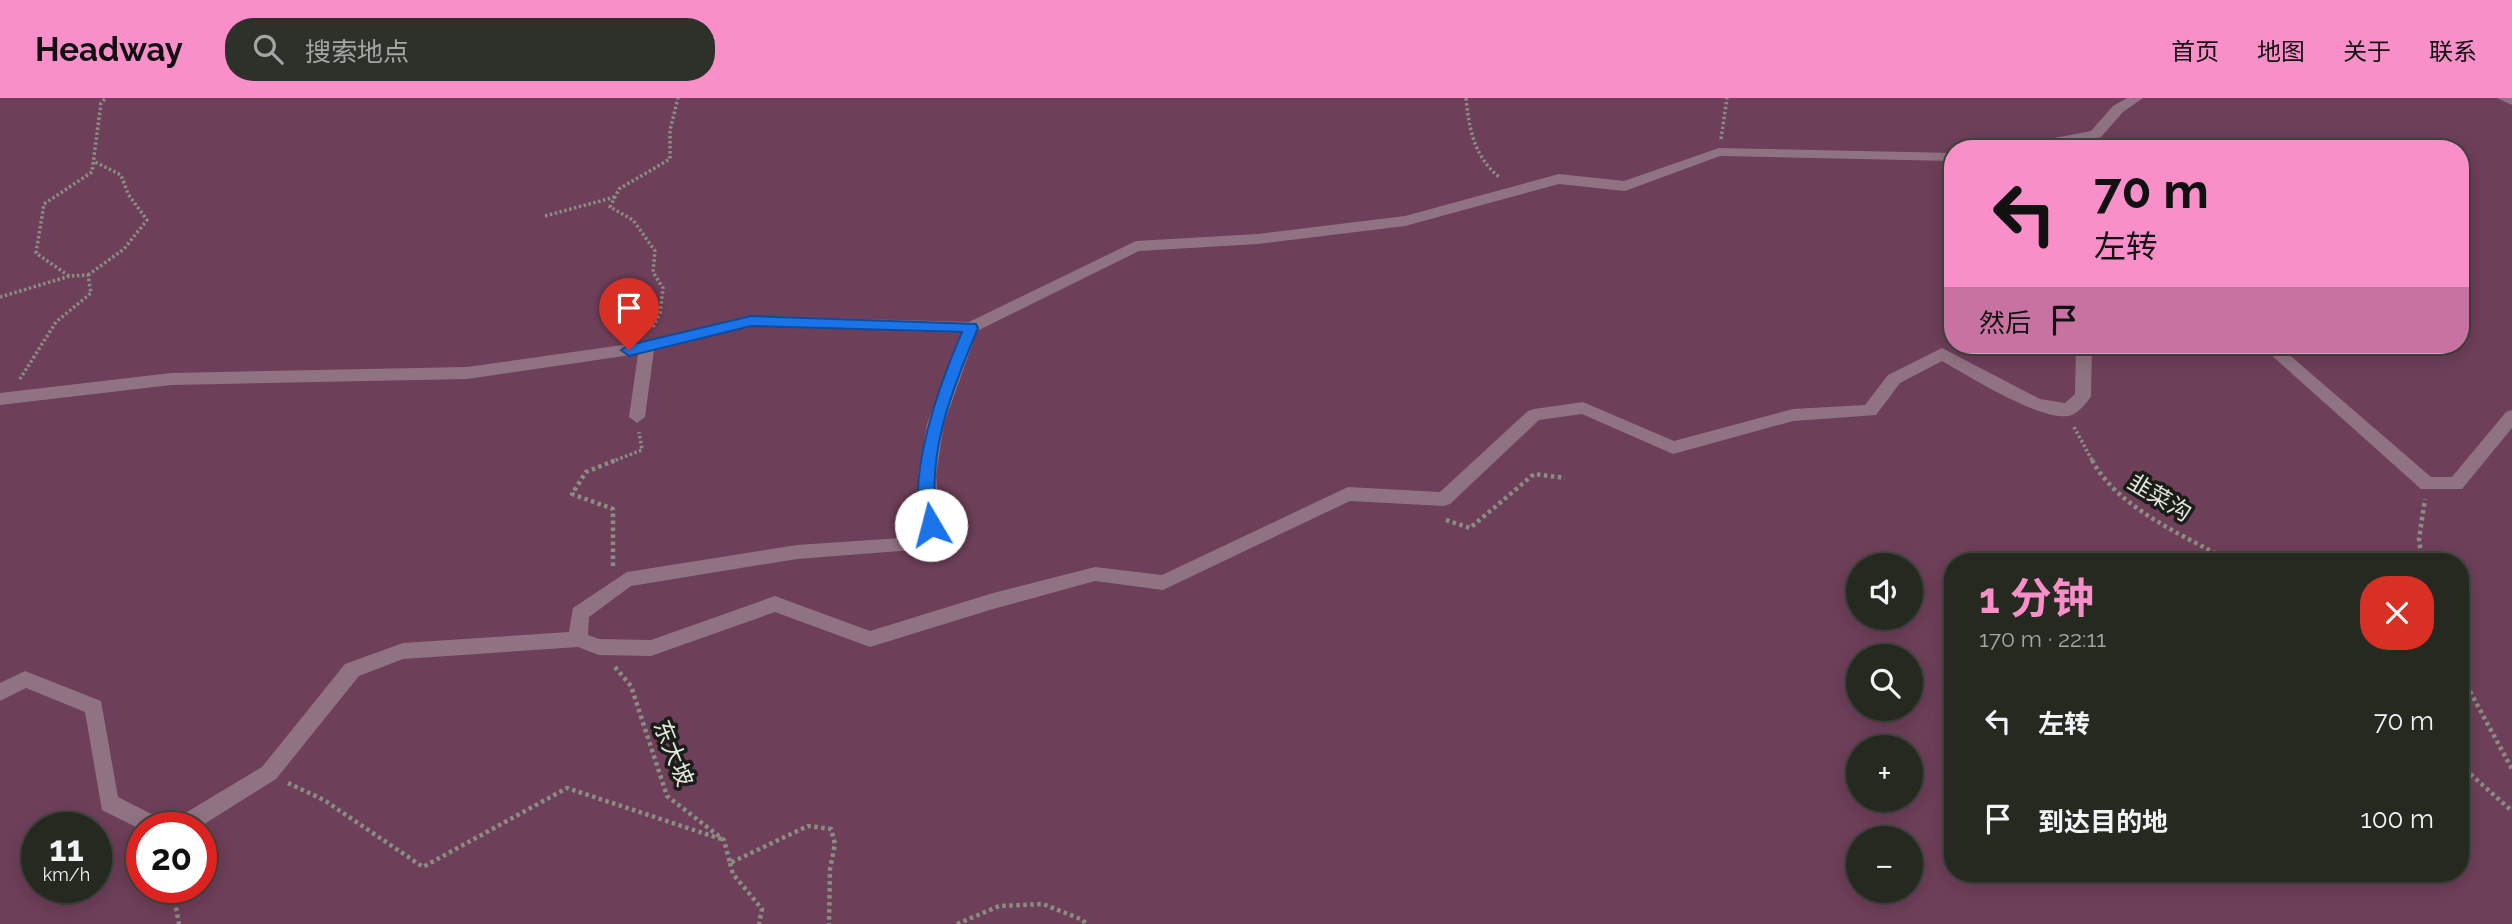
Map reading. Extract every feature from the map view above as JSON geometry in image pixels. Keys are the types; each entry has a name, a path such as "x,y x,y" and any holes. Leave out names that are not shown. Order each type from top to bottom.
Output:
{"lane":[{"path":"2065,140 2096,134 2118,109 2136,98"},
{"path":"2504,98 2512,101"},
{"path":"4,400 171,379 467,373 647,346 751,321 971,328 1136,246 1258,239 1405,221 1559,179 1625,186 1719,152 1886,153 1944,156"},
{"path":"578,639 580,613 627,579 797,552 920,544 931,525 925,500 933,440 949,380 971,328"},
{"path":"637,417 647,346"},
{"path":"205,812 269,773 352,670 403,651 578,639 599,647 651,648 775,604 870,639 993,601 1095,574 1163,583 1348,494 1444,499 1534,415 1583,408 1673,448 1793,415 1871,411 1894,379 1942,355 2036,405 2068,410 2083,396 2084,354"},
{"path":"2279,354 2427,484 2456,484 2512,415"},
{"path":"0,693 25,679 94,707 109,803 127,812"}],"path":[{"path":"70,276 36,253 44,204 92,172 101,103 106,98"},
{"path":"647,346 660,313 663,288 653,272 655,251 633,220 610,207 619,189 670,159 670,130 678,98"},
{"path":"1466,98 1470,139 1490,171 1519,192"},
{"path":"1719,152 1727,98"},
{"path":"0,297 70,276 88,275 124,249 147,220 128,194 121,175 93,161"},
{"path":"545,216 616,197"},
{"path":"4,400 56,322 91,293 88,275"},
{"name":"韭菜沟","path":"2068,410 2079,439 2102,479 2121,498 2216,553"},
{"path":"613,588 613,509 572,494 586,472 642,450 637,417"},
{"path":"1423,498 1427,513 1470,528 1534,474 1564,478"},
{"path":"2421,553 2419,539 2427,484"},
{"name":"东大坡","path":"599,647 631,686 667,796 724,839"},
{"path":"2469,690 2512,769"},
{"path":"269,773 324,800 423,867 566,788 724,839 733,874 762,909 759,924"},
{"path":"2469,773 2512,811"},
{"path":"730,863 808,826 831,829 835,844 830,869 829,924"},
{"path":"175,903 179,924"},
{"path":"957,924 999,906 1043,904 1083,920 1086,924"}],"shaded area":[{"path":"0,98 2512,98 2512,924 0,924"}],"route":[{"path":"629,350 751,321 971,328 949,380 933,440 925,500 931,525"}]}
